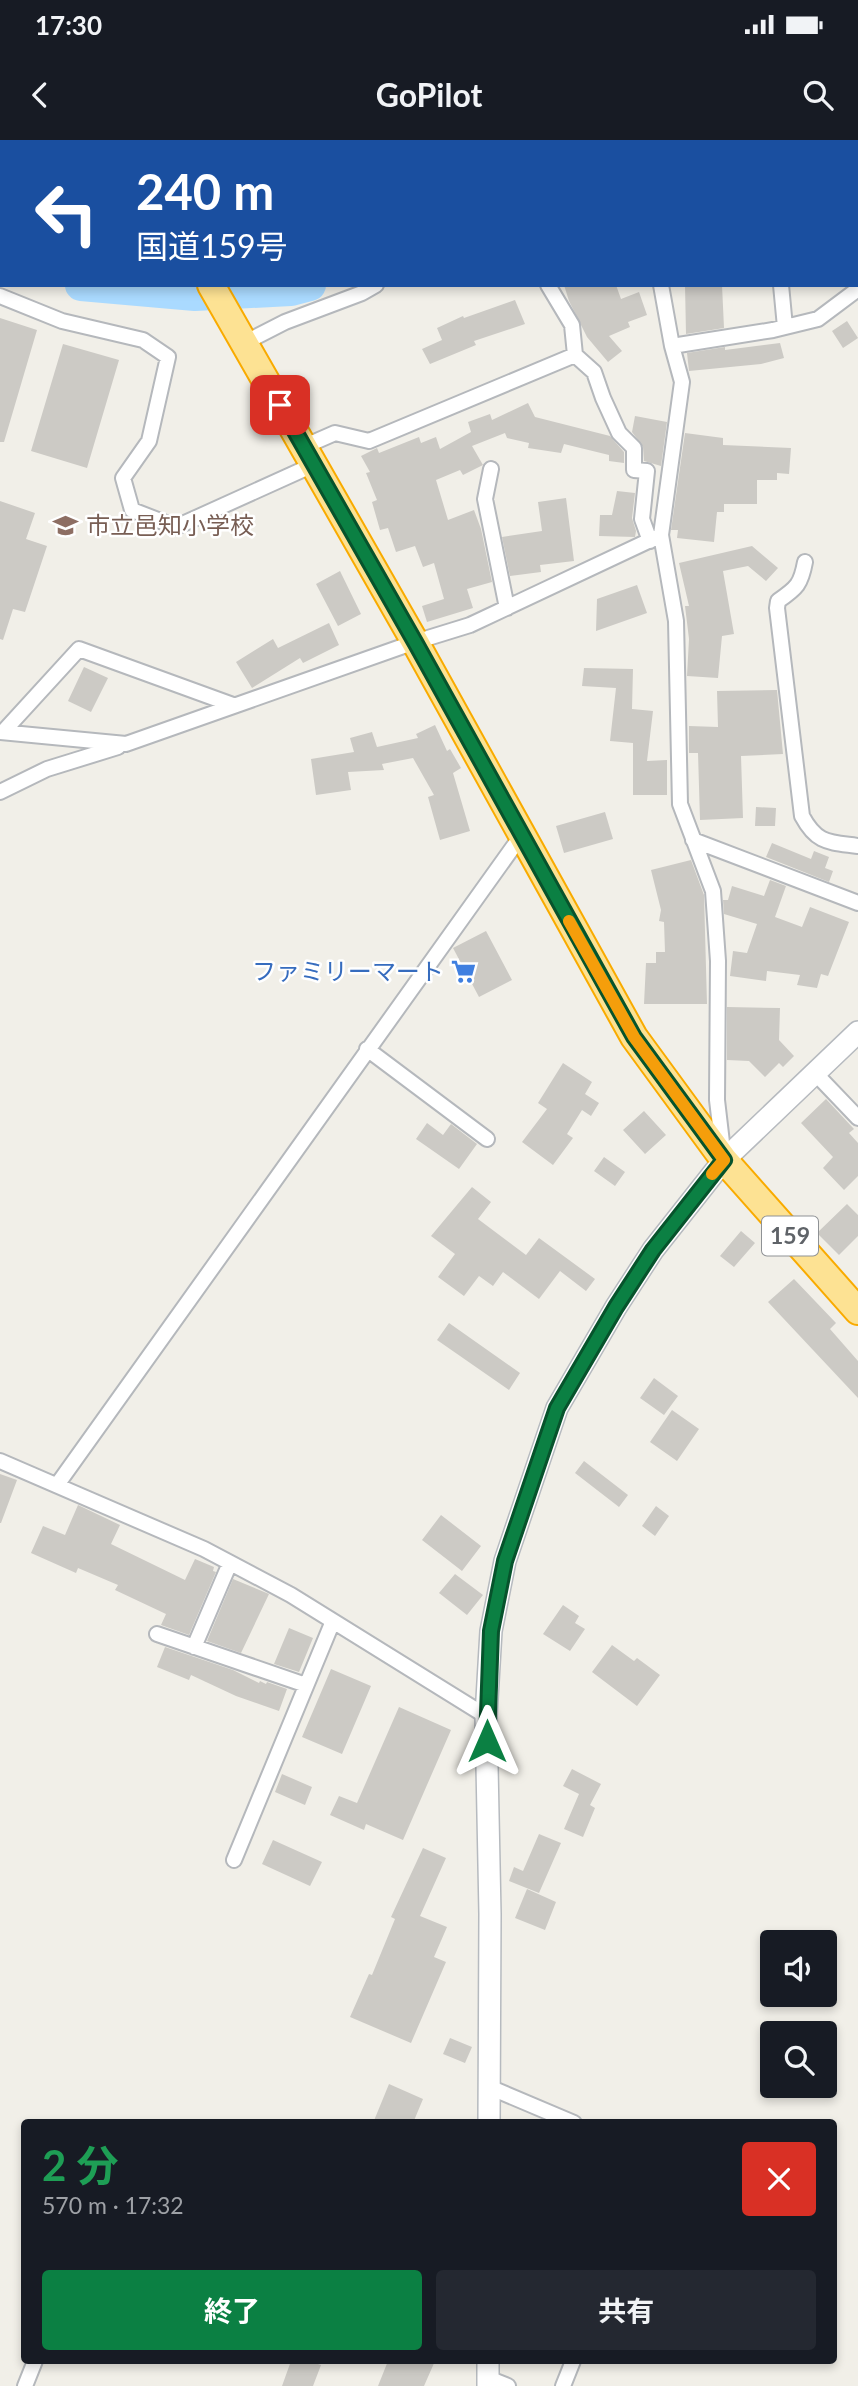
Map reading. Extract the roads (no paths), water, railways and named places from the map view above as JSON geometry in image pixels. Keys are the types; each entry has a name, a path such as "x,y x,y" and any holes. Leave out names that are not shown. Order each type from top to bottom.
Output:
{"highway":[{"name":"159","path":"212,287 415,642 634,1037 724,1160 858,1311"}],"street":[{"path":"239,332 285,322 372,287"},
{"path":"549,287 572,325 575,355 594,372 619,433 634,448 634,470 647,471 642,519 655,538 676,621 680,804 713,891 718,961 717,1100 724,1160"},
{"path":"655,538 682,382 672,346 661,287"},
{"path":"782,287 785,327"},
{"path":"672,346 818,319 858,289"},
{"path":"0,296 62,321 143,340 168,357 149,441 123,478 132,510 176,527 308,456 335,433 369,441 575,355"},
{"path":"491,469 485,499 506,608"},
{"path":"0,792 47,769 470,625 655,538"},
{"path":"805,562 802,581 778,601 777,608 802,816 810,832 828,842 858,846"},
{"path":"2,732 79,649 233,705"},
{"path":"2,732 126,744"},
{"path":"57,1485 521,836"},
{"path":"693,840 858,903"},
{"path":"489,2119 490,1914 486,1716 491,1631 505,1561 557,1408 653,1250 724,1160 858,1032"},
{"path":"367,1049 487,1139"},
{"path":"815,1073 858,1118"},
{"path":"0,1461 204,1549 291,1595 486,1716"},
{"path":"194,1647 230,1563"},
{"path":"234,1860 333,1621"},
{"path":"157,1634 306,1685"},
{"path":"489,2087 565,2119"},
{"path":"25,2386 34,2364"},
{"path":"562,2386 572,2364"}],"waterway":[{"path":"104,287 195,295 291,290 302,287"}],"place":[{"name":"市立邑知小学校","path":"66,526"},
{"name":"ファミリーマート","path":"464,972"}]}
